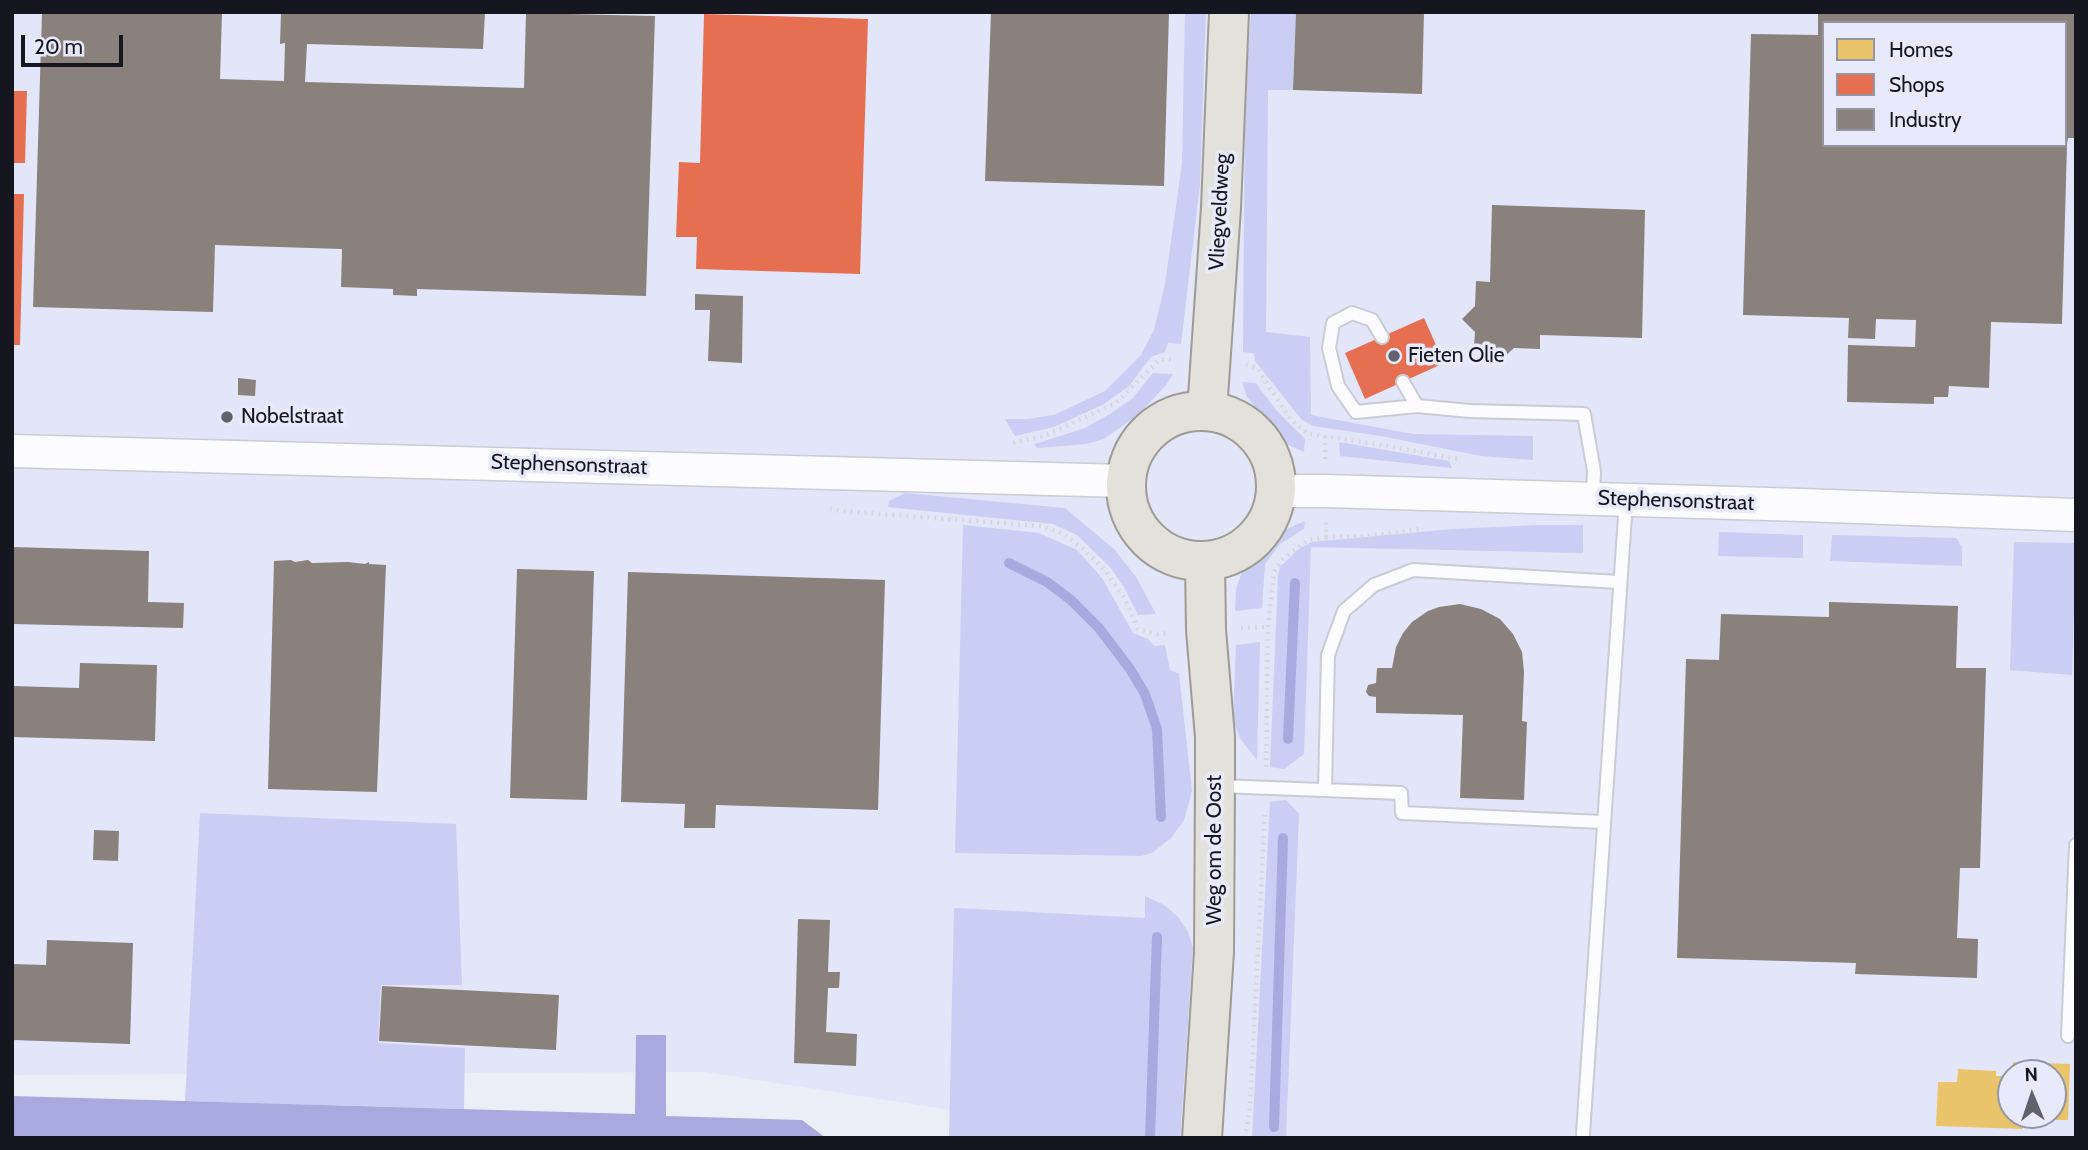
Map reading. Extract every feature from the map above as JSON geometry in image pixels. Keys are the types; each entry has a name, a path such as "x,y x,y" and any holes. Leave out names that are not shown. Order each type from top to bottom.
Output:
{"main road":[{"name":"Vliegveldweg","path":"1207,411 1221,208 1229,12"},
{"path":"1207,411 1235,419 1258,437 1273,462 1276,491 1270,518 1254,540 1231,556 1205,562 1164,552 1134,523 1125,481 1133,452 1151,429 1177,414 1207,411"},
{"name":"Weg om de Oost","path":"1202,1138 1214,952 1215,786 1215,737 1206,630 1205,562"}],"street":[{"name":"Stephensonstraat","path":"12,451 1125,481"},
{"name":"Stephensonstraat","path":"1276,491 2076,515"}],"lane":[{"path":"1382,337 1372,320 1352,313 1333,323 1329,348 1338,386 1356,412 1417,406 1470,411 1584,414 1594,471 1593,499"},
{"path":"1403,382 1417,406"},
{"path":"1583,1134 1626,501"},
{"path":"1325,790 1328,655 1344,611 1374,585 1413,570 1619,582"},
{"path":"1215,786 1401,793 1402,813 1603,821"},
{"path":"2068,1036 2076,845"}],"path":[{"path":"1009,444 1044,436 1116,403 1160,359 1242,363 1257,368 1290,419 1308,434 1325,436 1326,537 1308,540 1283,559 1274,572 1268,627 1266,788 1250,1107 1245,1138"},
{"path":"818,504 840,511 1041,526 1062,534 1083,548 1104,569 1125,599 1138,629 1157,634 1268,627"}],"shaded area":[{"path":"12,12 2076,12 2076,1138 1132,1138 705,1072 12,1075"},
{"path":"1185,12 1206,12 1200,184 1181,344 1168,343 1165,352 1151,357 1129,386 1104,404 1054,427 1015,436 1005,419 1054,415 1105,391 1141,355 1154,330 1165,284 1182,163"},
{"path":"1251,12 1296,12 1293,90 1268,90 1266,332 1310,337 1311,415 1413,434 1533,436 1533,460 1481,456 1381,436 1313,426 1302,420 1255,361 1254,353 1243,352 1245,92"},
{"path":"1153,373 1173,374 1139,414 1104,439 1086,444 1038,448 1035,446 1085,428 1110,414 1133,398"},
{"path":"1242,382 1256,383 1277,411 1305,439 1304,452 1286,444 1247,397"},
{"path":"1339,442 1449,461 1452,468 1340,456"},
{"path":"905,493 1065,508 1115,550 1136,577 1156,614 1138,615 1110,567 1077,535 1053,524 888,507 889,501"},
{"path":"1305,521 1304,529 1280,544 1265,564 1262,608 1235,611 1236,589 1243,569 1265,544 1280,532"},
{"path":"963,525 1039,533 1077,550 1102,578 1133,633 1148,639 1154,646 1165,645 1170,670 1179,674 1192,791 1184,820 1171,838 1152,853 1141,856 955,853"},
{"path":"1583,525 1583,553 1311,547 1304,754 1284,769 1270,767 1278,576 1280,567 1300,548 1312,542 1453,529"},
{"path":"1719,532 1803,535 1803,558 1718,556"},
{"path":"1832,535 1956,538 1962,547 1962,566 1830,561"},
{"path":"2014,542 2076,543 2072,675 2010,670"},
{"path":"1260,642 1257,760 1240,738 1233,720 1236,645"},
{"path":"1286,800 1299,814 1286,1138 1252,1138 1270,802"},
{"path":"200,813 456,824 462,985 381,985 378,1043 465,1048 464,1109 185,1101"},
{"path":"1145,896 1164,905 1178,917 1188,932 1193,947 1180,1138 949,1138 954,908 1145,918"},
{"path":"636,1035 666,1035 666,1116 802,1120 826,1138 12,1138 12,1096 635,1114"}],"building: Homes":[{"path":"2067,1064 2070,1064 2067,1120"},
{"path":"1958,1069 1996,1071 1997,1128 1936,1126 1938,1082 1957,1082"}],"building: Shops":[{"path":"704,14 868,19 860,274 696,269 697,237 676,237 679,162 700,163"},
{"path":"12,91 27,91 25,163 12,163"},
{"path":"12,194 24,194 20,345 12,345"},
{"path":"1424,318 1444,363 1365,399 1345,353"}],"building: Industry":[{"path":"42,12 222,12 220,79 284,81 285,43 280,44 281,12 485,12 483,49 307,44 305,82 524,88 526,13 655,16 646,296 417,289 417,296 393,295 393,289 341,287 342,249 215,245 213,312 33,307"},
{"path":"991,12 1169,12 1164,186 985,181"},
{"path":"1296,12 1424,12 1422,94 1293,90"},
{"path":"1818,12 2076,12 2076,138 2068,138 2067,144 2067,21 1822,21 1822,147 2067,147 2062,324 1991,322 1989,388 1949,386 1948,397 1934,397 1934,404 1847,402 1848,345 1915,347 1916,320 1876,319 1875,339 1848,338 1849,318 1743,315 1751,34 1818,35"},
{"path":"1492,205 1645,210 1642,338 1540,335 1540,349 1514,348 1501,360 1489,347 1474,347 1475,332 1462,319 1475,306 1476,281 1490,282"},
{"path":"695,294 743,296 742,363 708,361 710,310 695,310"},
{"path":"238,378 256,380 255,396 238,395"},
{"path":"12,547 149,551 148,602 184,603 183,628 12,624"},
{"path":"308,560 312,563 369,562 386,565 377,792 268,789 274,561"},
{"path":"517,569 594,571 587,800 510,798"},
{"path":"628,572 885,580 878,810 716,805 715,828 684,828 685,804 621,802"},
{"path":"1829,602 1958,606 1956,668 1986,668 1980,868 1960,868 1957,938 1978,939 1977,978 1855,974 1856,963 1677,958 1686,659 1719,660 1721,614 1829,617"},
{"path":"1460,604 1481,609 1500,619 1513,634 1522,652 1522,721 1527,722 1524,800 1460,798 1463,715 1376,713 1376,697 1369,696 1366,692 1368,685 1376,683 1377,668 1392,668 1396,647 1412,622 1428,611"},
{"path":"80,663 157,665 155,741 12,737 12,686 79,688"},
{"path":"94,830 119,831 118,861 93,860"},
{"path":"798,919 830,920 828,972 840,972 839,988 828,988 826,1032 857,1034 856,1066 794,1063"},
{"path":"47,940 133,943 130,1044 12,1040 12,964 46,965"},
{"path":"382,986 559,995 556,1050 379,1041"}],"waterway":[{"path":"1009,563 1047,582 1071,600 1099,628 1145,694 1157,729 1161,817"},
{"path":"1288,739 1295,583"},
{"path":"1274,1127 1283,838"},
{"path":"1150,1138 1157,937"}],"place":[{"name":"Fieten Olie","path":"1394,356"},
{"name":"Nobelstraat","path":"227,417"}]}
